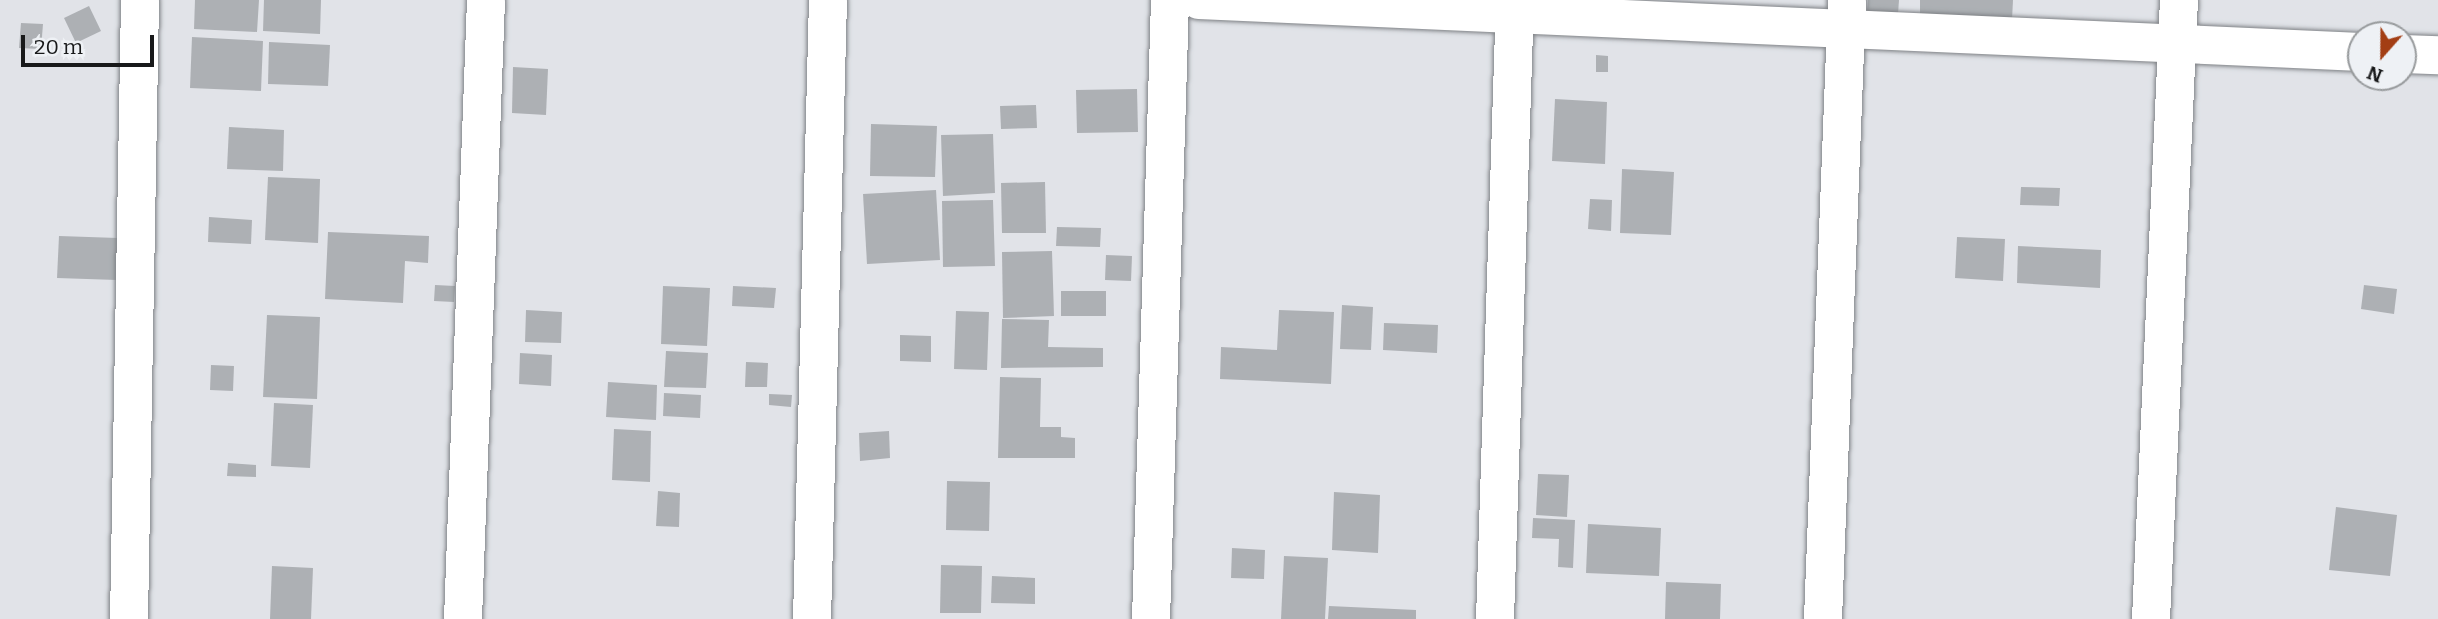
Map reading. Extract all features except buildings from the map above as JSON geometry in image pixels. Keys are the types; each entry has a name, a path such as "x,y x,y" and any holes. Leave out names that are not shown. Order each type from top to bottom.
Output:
{"street":[{"path":"129,619 140,0"},
{"path":"463,619 486,0"},
{"path":"813,619 828,0"},
{"path":"1151,619 1170,0"},
{"path":"1199,0 1846,15 2177,44 2347,51"},
{"path":"2151,619 2179,0"},
{"path":"1495,619 1515,7"},
{"path":"1823,619 1846,15"},
{"path":"2417,54 2438,55"}]}
